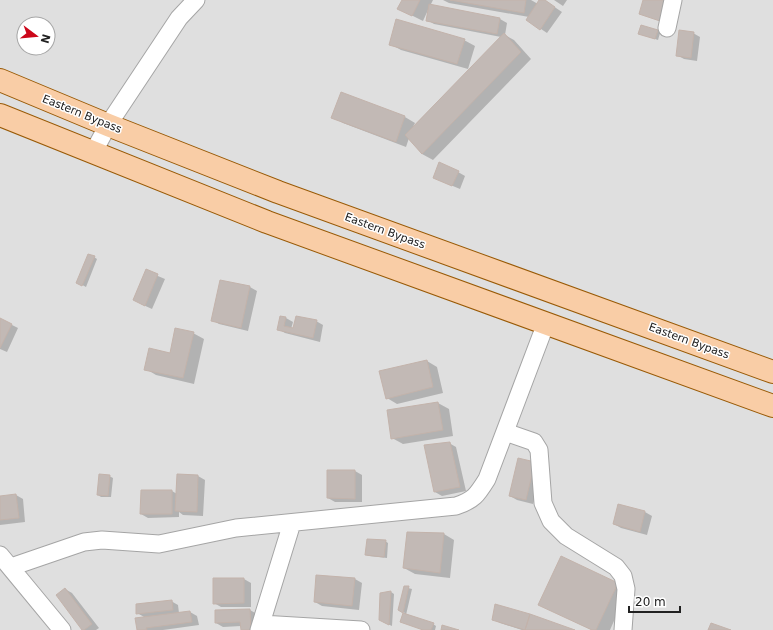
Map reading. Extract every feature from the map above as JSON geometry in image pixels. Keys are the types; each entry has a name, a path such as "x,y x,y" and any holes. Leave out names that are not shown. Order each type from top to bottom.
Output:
{"main road":[{"name":"Eastern Bypass","path":"0,80 108,125 278,192 773,372"},
{"path":"0,115 267,222 773,406"}],"street":[{"path":"93,153 108,125 179,18 196,0"},
{"path":"667,28 673,0"},
{"path":"62,630 5,561 84,542 102,540 159,544 236,528 456,506 470,501 479,492 487,479 546,323"},
{"path":"505,432 534,442 539,450 543,503 551,521 566,536 616,567 623,576 626,589 623,630"},
{"path":"292,523 260,627 361,630"}],"shaded area":[{"path":"0,0 773,0 773,630 0,630"}],"building":[{"path":"402,0 420,0 412,16 397,9"},
{"path":"450,0 526,0 524,13"},
{"path":"539,0 545,0 555,7 540,30 526,20"},
{"path":"643,0 670,0 663,22 639,14"},
{"path":"429,4 500,18 497,34 426,21"},
{"path":"396,19 465,39 457,64 389,45"},
{"path":"641,25 658,30 655,39 638,34"},
{"path":"679,30 694,32 691,58 676,56"},
{"path":"504,33 521,52 422,154 405,135"},
{"path":"341,92 405,116 396,142 331,118"},
{"path":"439,162 459,171 452,186 433,178"},
{"path":"88,254 95,256 82,286 76,283"},
{"path":"146,269 158,274 145,306 133,300"},
{"path":"220,280 250,286 241,328 211,321"},
{"path":"280,316 286,317 284,326 293,328 296,316 317,320 313,338 277,330"},
{"path":"0,318 12,324 0,348"},
{"path":"175,328 194,332 183,378 144,370 149,348 170,353"},
{"path":"427,360 433,387 386,399 379,371"},
{"path":"438,402 443,430 391,439 387,410"},
{"path":"450,442 460,487 434,492 424,445"},
{"path":"518,458 535,462 526,500 509,496"},
{"path":"327,470 355,470 355,499 327,498"},
{"path":"99,474 110,475 108,496 97,495"},
{"path":"177,474 198,475 197,512 175,511"},
{"path":"141,490 172,490 172,514 140,514"},
{"path":"16,494 19,518 0,520 0,496"},
{"path":"618,504 645,511 640,532 613,524"},
{"path":"407,532 444,533 440,573 403,568"},
{"path":"367,539 386,540 384,557 365,555"},
{"path":"561,556 618,583 596,630 592,630 538,605"},
{"path":"316,575 355,578 352,606 314,602"},
{"path":"213,578 244,578 244,603 213,604"},
{"path":"404,586 409,586 403,613 398,610"},
{"path":"65,588 92,624 84,630 82,630 56,595"},
{"path":"391,591 389,625 379,620 380,593"},
{"path":"172,600 173,610 136,614 136,604"},
{"path":"495,604 530,614 525,630 492,620"},
{"path":"250,609 251,630 241,630 240,622 215,623 215,610"},
{"path":"190,611 192,622 146,628 147,630 137,630 135,618"},
{"path":"403,613 434,623 431,630 423,630 400,622"},
{"path":"530,614 575,630 525,630"},
{"path":"711,623 731,630 708,630"},
{"path":"442,625 459,630 441,630"}]}
